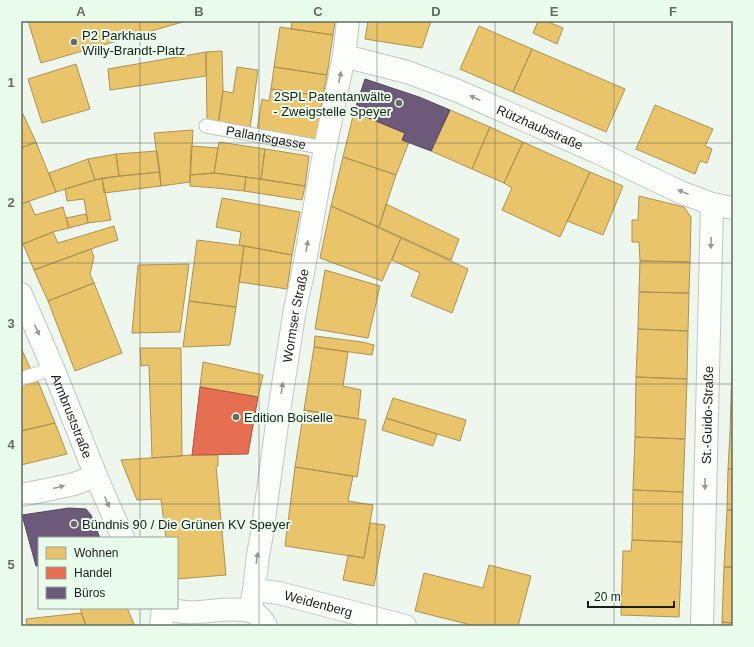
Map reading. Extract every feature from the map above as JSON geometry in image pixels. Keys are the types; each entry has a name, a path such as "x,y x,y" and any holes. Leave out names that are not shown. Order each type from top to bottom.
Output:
{"street":[{"name":"Wormser Straße","path":"252,600 294,317 325,148 344,56 348,21"},
{"name":"Rützhaubstraße","path":"344,56 407,72 458,91 600,153 680,192 723,206"},
{"name":"St.-Guido-Straße","path":"702,626 723,206"},
{"name":"Armbruststraße","path":"21,294 123,537"},
{"path":"21,495 74,484 96,476"},
{"name":"Weidenberg","path":"252,600 280,593 405,626"},
{"path":"170,609 187,613 235,609 252,600 258,616 266,626"},
{"path":"161,626 163,609"}],"lane":[{"name":"Pallantsgasse","path":"206,126 325,148"},
{"path":"21,379 53,368"}],"building: Wohnen":[{"name":"P2 Parkhaus Willy-Brandt-Platz","path":"28,21 186,21 41,63"},
{"path":"292,21 335,21 333,35 291,29"},
{"path":"368,21 431,21 422,48 365,39"},
{"path":"538,21 546,21 563,28 557,44 533,33"},
{"path":"479,26 532,49 513,92 460,69"},
{"path":"280,27 333,35 327,75 274,67"},
{"path":"532,49 625,89 606,132 513,92"},
{"path":"222,51 223,91 218,125 207,122 206,52"},
{"path":"206,52 206,76 110,90 108,69"},
{"path":"76,64 90,109 42,123 28,79"},
{"path":"237,67 258,70 250,129 218,125 223,91 233,93"},
{"path":"274,67 327,75 323,96 271,89"},
{"path":"271,89 323,96 316,139 257,130 262,99 269,101"},
{"path":"655,105 713,129 705,146 712,149 707,163 700,161 695,174 636,149"},
{"path":"21,110 36,142 21,148"},
{"path":"450,110 490,127 472,169 431,151"},
{"path":"354,112 405,133 402,140 409,142 396,175 343,157"},
{"path":"490,127 523,142 504,183 472,169"},
{"path":"193,130 190,182 161,186 154,133"},
{"path":"36,142 56,192 21,204 21,148"},
{"path":"219,142 265,149 261,179 214,173"},
{"path":"523,142 590,172 560,237 502,210 512,188 504,183"},
{"path":"191,146 218,148 214,173 190,175"},
{"path":"265,149 309,156 305,186 261,179"},
{"path":"157,151 160,172 119,176 116,154"},
{"path":"116,154 119,176 95,180 88,159"},
{"path":"343,157 396,175 379,227 331,206"},
{"path":"88,159 95,180 56,192 49,173"},
{"path":"160,172 161,186 104,193 102,178"},
{"path":"590,172 623,186 603,235 567,221"},
{"path":"214,173 246,177 244,191 190,186 190,175"},
{"path":"246,177 305,186 302,200 244,191"},
{"path":"102,178 111,220 88,223 84,199 67,201 65,189"},
{"path":"639,196 684,207 691,217 690,262 640,261 639,242 632,242 632,220 638,220"},
{"path":"222,198 300,212 292,255 239,245 241,232 216,227"},
{"path":"29,201 35,215 63,207 69,228 53,232 23,244 21,240 21,204"},
{"path":"386,204 459,239 451,260 379,227"},
{"path":"331,206 401,238 382,281 320,258"},
{"path":"86,214 88,223 69,228 66,218"},
{"path":"114,226 118,240 34,270 23,244 53,232 58,243"},
{"path":"401,238 468,269 452,313 411,296 420,273 392,260"},
{"path":"197,240 244,246 236,307 189,301"},
{"path":"244,246 292,255 287,289 239,282"},
{"path":"91,249 94,257 90,274 94,283 48,301 34,270"},
{"path":"640,261 690,262 689,293 639,292"},
{"path":"189,264 180,332 132,333 138,265"},
{"path":"325,270 380,286 368,338 315,329"},
{"path":"94,283 122,353 75,371 48,301"},
{"path":"639,292 689,293 688,331 638,329"},
{"path":"189,301 236,307 230,345 183,347"},
{"path":"638,329 688,331 687,379 636,377"},
{"path":"315,336 374,345 372,355 314,347"},
{"path":"314,347 348,352 343,386 361,390 358,419 304,410"},
{"path":"21,348 31,370 21,373"},
{"path":"140,348 181,348 182,456 152,458 149,365 141,366"},
{"path":"732,361 733,399 731,399"},
{"path":"203,362 263,375 258,397 200,387"},
{"path":"636,377 687,379 685,439 635,437"},
{"path":"37,379 55,423 21,431 21,384"},
{"path":"393,398 466,420 460,441 386,418"},
{"path":"731,399 733,399 733,434 730,433"},
{"path":"304,410 366,420 357,477 295,467"},
{"path":"386,418 437,434 433,446 382,430"},
{"path":"55,423 67,454 21,465 21,431"},
{"path":"730,433 733,434 733,469 728,469"},
{"path":"635,437 685,439 683,492 633,490"},
{"path":"192,455 218,455 218,466 216,466 226,575 178,579 178,537 166,537 161,499 137,500 121,460"},
{"path":"295,467 353,476 348,501 373,505 364,558 285,546"},
{"path":"728,469 733,469 733,510 727,510"},
{"path":"633,490 683,492 682,542 632,540"},
{"path":"727,510 733,510 733,567 724,567"},
{"path":"370,523 385,525 374,586 343,580 348,555 364,558"},
{"path":"632,540 682,542 679,617 621,615 623,551 631,551"},
{"path":"489,565 531,576 518,626 475,626 415,611 424,573 483,588"},
{"path":"724,567 733,567 733,623 722,622"},
{"path":"80,609 127,609 134,624 123,626 86,626"},
{"path":"81,613 86,626 27,626 26,619"},
{"path":"722,622 733,623 733,626 722,626"}],"building: Handel":[{"path":"200,387 258,397 248,454 192,455"}],"building: Büros":[{"path":"365,79 419,97 450,110 431,151 402,140 405,133 354,112"},
{"path":"69,508 86,509 91,515 100,537 38,537 38,566 36,566 22,515"}],"place":[{"name":"P2 Parkhaus Willy-Brandt-Platz","path":"74,42"},
{"name":"2SPL Patentanwälte - Zweigstelle Speyer","path":"399,103"},
{"name":"Edition Boiselle","path":"236,417"},
{"name":"Bündnis 90 / Die Grünen KV Speyer","path":"74,524"}]}
